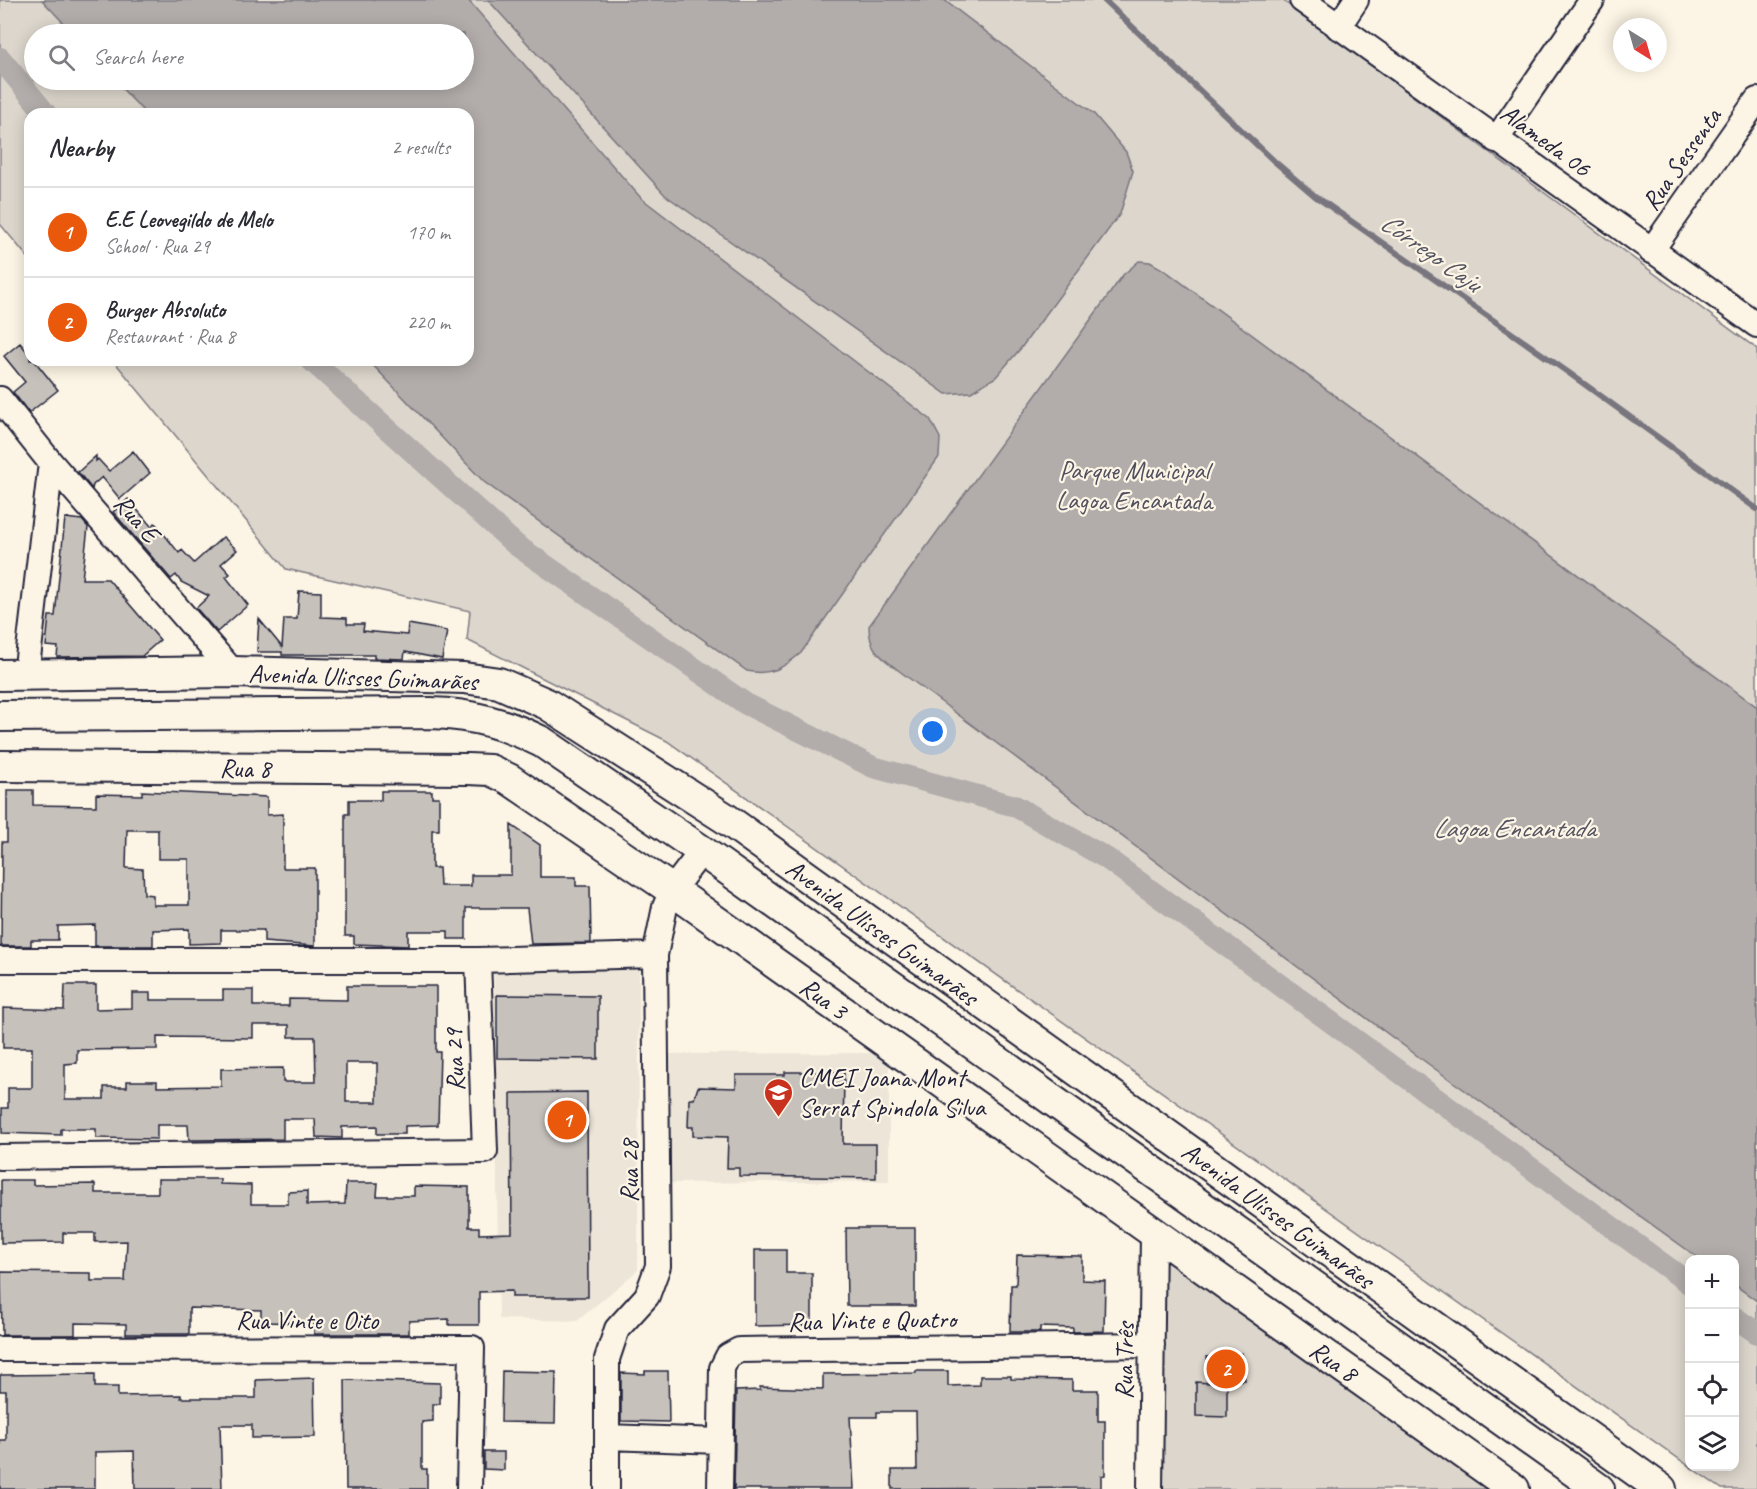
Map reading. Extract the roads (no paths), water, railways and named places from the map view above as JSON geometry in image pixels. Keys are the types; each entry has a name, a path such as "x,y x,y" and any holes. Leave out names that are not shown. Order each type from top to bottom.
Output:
{"main road":[{"name":"Avenida Ulisses Guimarães","path":"13,675 233,672 464,678 499,683 547,704 724,818 1661,1489"},
{"name":"Avenida Ulisses Guimarães","path":"0,716 431,712 466,715 496,721 542,742 702,850 1599,1489"},
{"name":"Rua 8","path":"0,766 490,770"},
{"name":"Rua 3","path":"490,770 509,779 672,890 1153,1233"},
{"path":"702,850 724,818"},
{"name":"Rua 8","path":"1153,1233 1514,1489"}],"street":[{"name":"Alameda 06","path":"1302,0 1757,325"},
{"path":"1338,27 1356,0"},
{"path":"1496,140 1592,0"},
{"name":"Rua Sessenta","path":"1651,251 1757,100"},
{"name":"Rua E","path":"0,399 51,463 233,672"},
{"path":"13,675 51,463"},
{"name":"Rua 28","path":"607,1489 608,1359 611,1343 616,1329 647,1296 658,1266 656,955 665,906 672,890 702,850"},
{"path":"0,960 478,960 656,955"},
{"name":"Rua 29","path":"0,1156 485,1152 478,960"},
{"name":"Rua Três","path":"1150,1489 1153,1233"},
{"name":"Rua Vinte e Quatro","path":"720,1489 722,1368 728,1356 739,1350 1152,1345"},
{"name":"Rua Vinte e Oito","path":"0,1349 472,1348 470,1489"},
{"path":"608,1437 720,1441"}],"water":[{"path":"42,0 468,0 641,198 930,419 940,438 939,457 801,653 776,670 747,671 484,482 374,366 474,366 474,108 140,108 123,90 474,90 474,24 65,24"},
{"path":"488,0 944,0 1094,114 1126,152 1133,171 1120,214 1021,348 996,377 971,392 946,394 665,195"},
{"name":"Lagoa Encantada","path":"1139,261 1150,262 1167,272 1757,707 1757,1301 1739,1288 1739,1255 1694,1255 1431,1066 898,670 873,647 869,626 1123,275"}],"waterway":[{"name":"Córrego Caju","path":"1104,0 1274,161 1315,196 1569,373 1757,509"},
{"path":"0,58 24,87"},
{"path":"26,90 41,108"},
{"path":"318,366 516,545 746,704 873,767 1015,806 1106,858 1685,1280"},
{"path":"1739,1320 1757,1333"}],"place":[{"name":"CMEI Joana Mont Serrat Spindola Silva","path":"778,1118"},
{"name":"E.E Leovegildo de Melo","path":"567,1120"},
{"name":"Burger Absoluto","path":"1226,1369"}],"park label":[{"name":"Parque Municipal Lagoa Encantada","path":"1134,485"}]}
